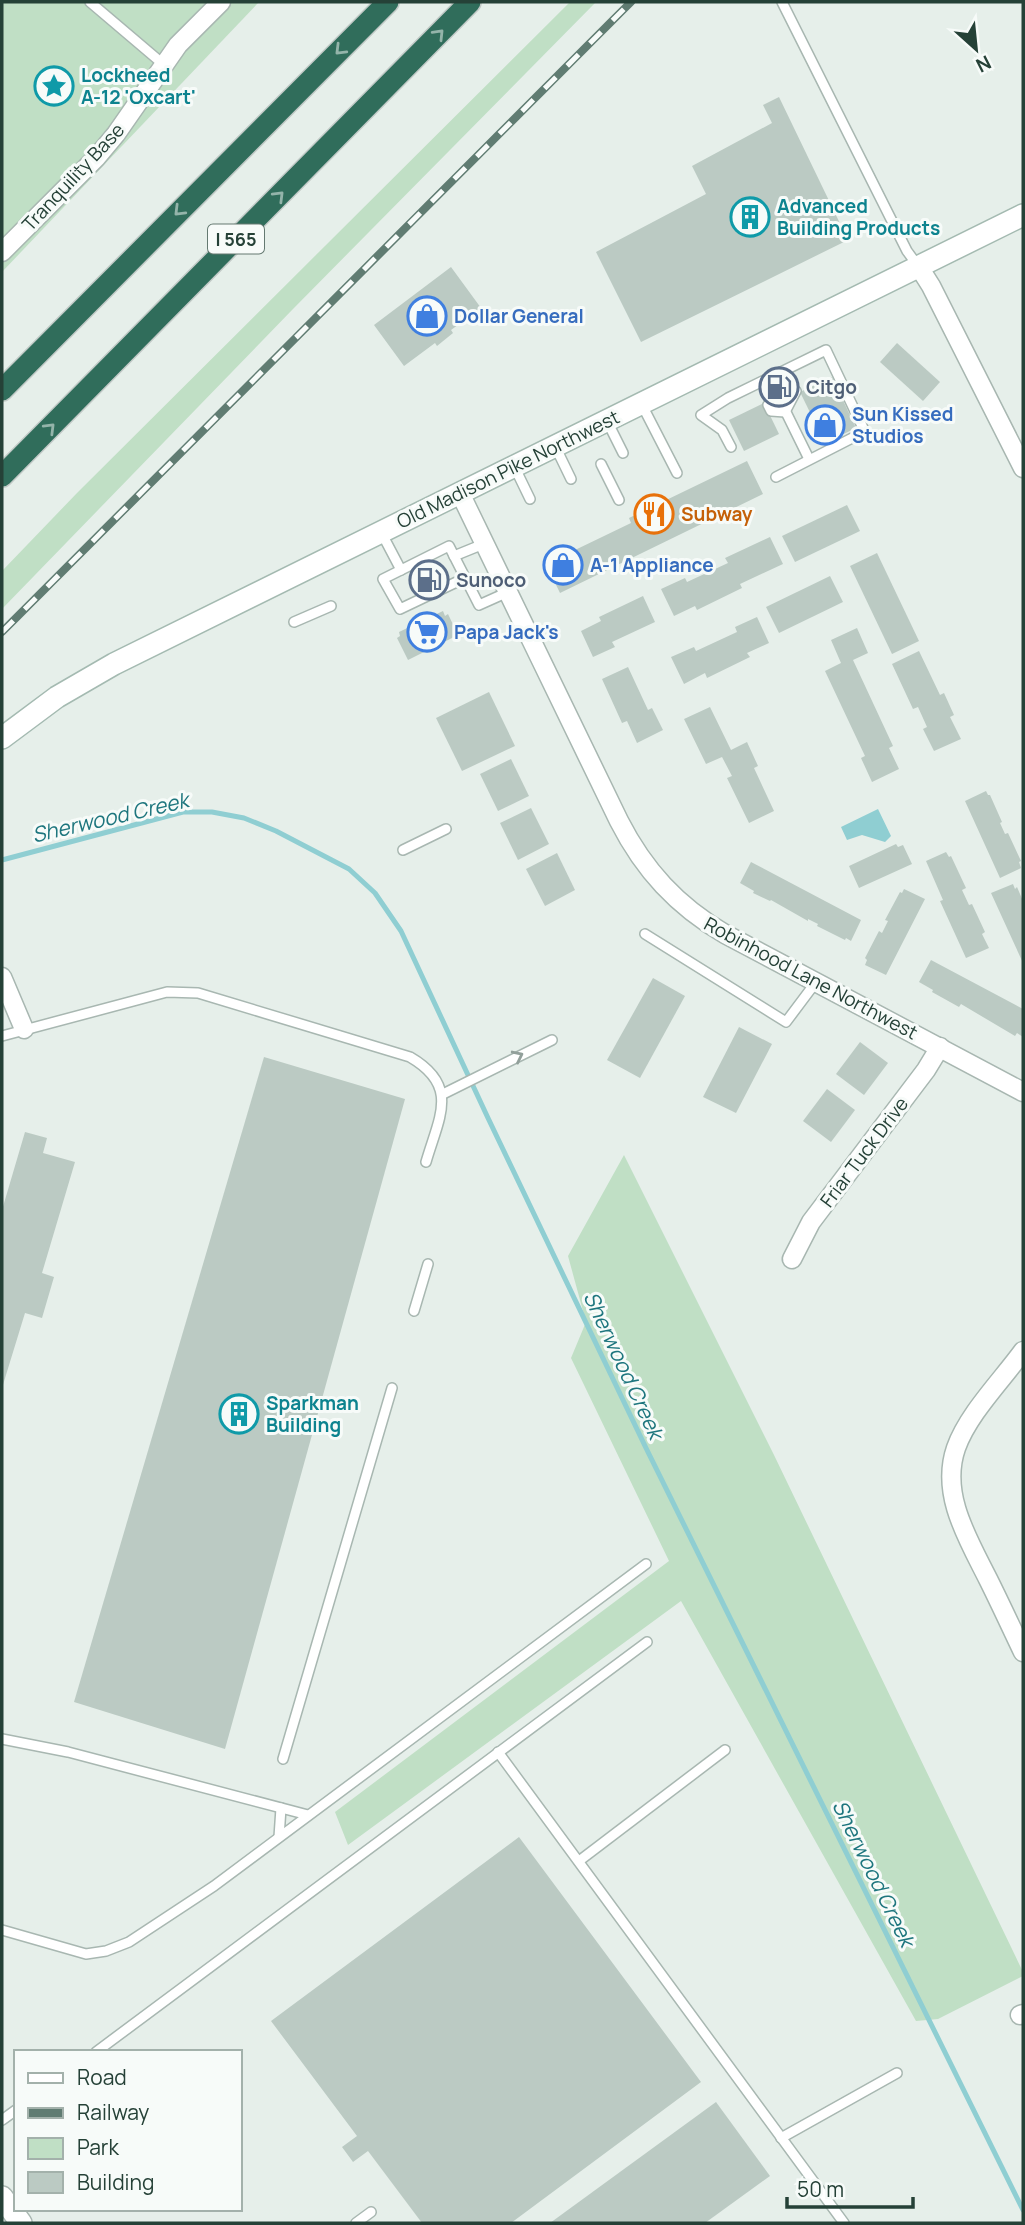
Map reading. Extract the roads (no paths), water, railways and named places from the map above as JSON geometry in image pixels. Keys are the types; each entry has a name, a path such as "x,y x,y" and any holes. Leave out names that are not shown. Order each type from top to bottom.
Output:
{"highway":[{"path":"2,390 388,2"},
{"name":"I 565","path":"2,476 470,2"}],"main road":[{"name":"Old Madison Pike Northwest","path":"2,738 57,697 114,664 1023,215"},
{"path":"2,2197 21,2223"}],"street":[{"name":"Tranquility Base","path":"2,252 96,158 178,45 221,2"},
{"path":"919,267 1023,468"},
{"name":"Robinhood Lane Northwest","path":"460,493 510,591 619,821 649,871 700,919 1023,1092"},
{"path":"2,977 24,1029"},
{"name":"Friar Tuck Drive","path":"792,1259 811,1222 926,1070 940,1047"},
{"path":"1023,1351 965,1429 957,1446 951,1476 954,1501 962,1526 1023,1651"}],"lane":[{"path":"90,2 163,64"},
{"path":"782,2 907,251 919,267"},
{"path":"731,447 722,430 702,415 728,398 770,381 826,350 863,428 858,435 776,477"},
{"path":"785,412 796,391"},
{"path":"779,400 809,459"},
{"path":"642,403 677,473"},
{"path":"768,405 772,411 785,412"},
{"path":"607,421 623,453"},
{"path":"555,446 571,479"},
{"path":"601,464 619,500"},
{"path":"514,466 530,499"},
{"path":"381,532 404,569 419,572"},
{"path":"454,556 486,543"},
{"path":"465,578 400,609 383,579 450,547 479,606 510,591"},
{"path":"440,579 453,584"},
{"path":"294,622 331,606"},
{"path":"403,850 446,829"},
{"path":"645,934 786,1022 816,982"},
{"path":"2,1035 167,992 184,991 410,1057 423,1065 439,1084 443,1094 426,1161"},
{"path":"443,1094 552,1040"},
{"path":"414,1311 428,1264"},
{"path":"283,1759 392,1388"},
{"path":"2,1930 86,1954 129,1942 203,1893 646,1564"},
{"path":"99,2050 647,1642"},
{"path":"2,1741 68,1752 309,1815"},
{"path":"579,1861 725,1750"},
{"path":"498,1752 845,2223"},
{"path":"279,1837 281,1808"},
{"path":"781,2137 897,2073"},
{"path":"356,2223 371,2212"}],"water":[{"path":"878,809 891,836 885,842 862,835 847,840 841,827"}],"waterway":[{"name":"Sherwood Creek","path":"2,860 183,812 212,812 244,818 276,831 349,869 375,893 401,931 646,1448 1023,2210"}],"railway":[{"path":"2,632 631,2"}],"place":[{"name":"Lockheed A-12 'Oxcart'","path":"54,86"},
{"name":"Advanced Building Products","path":"750,217"},
{"name":"Dollar General","path":"427,316"},
{"name":"Citgo","path":"779,387"},
{"name":"Sun Kissed Studios","path":"825,425"},
{"name":"Subway","path":"654,514"},
{"name":"A-1 Appliance","path":"563,565"},
{"name":"Sunoco","path":"429,580"},
{"name":"Papa Jack's","path":"427,632"},
{"name":"Sparkman Building","path":"239,1414"}]}
